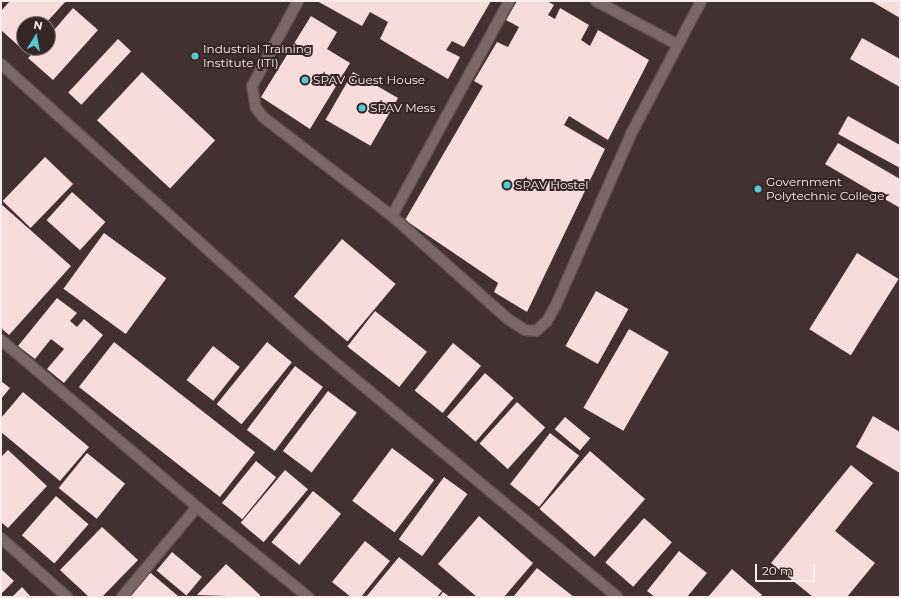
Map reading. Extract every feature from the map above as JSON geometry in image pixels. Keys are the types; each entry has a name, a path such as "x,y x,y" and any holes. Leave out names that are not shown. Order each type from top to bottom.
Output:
{"street":[{"path":"298,1 252,86 256,108 264,117 392,216 508,319 525,330 536,331 542,327 556,305 631,134 701,1"},
{"path":"392,216 509,1"},
{"path":"596,1 678,45"},
{"path":"1,64 314,345 617,597"},
{"path":"1,340 197,507 308,597"},
{"path":"122,597 197,507"},
{"path":"1,538 67,597"}],"building":[{"path":"10,1 66,1 52,16 16,16 16,44 1,30 1,11"},
{"path":"317,1 491,1 464,47 452,41 446,50 460,57 448,79 380,39 388,22 370,12 362,26"},
{"name":"SPAV Hostel","path":"517,1 547,1 554,5 548,15 555,19 560,8 589,25 581,40 590,46 598,30 649,60 608,140 569,116 564,125 605,149 527,312 494,292 498,283 405,220 483,86 474,81 497,42 508,47 519,27 506,20"},
{"path":"871,1 900,1 900,18"},
{"path":"73,8 98,30 53,80 28,58 30,56 56,56 56,28"},
{"name":"SPAV Guest House","path":"311,16 337,32 327,49 350,63 310,129 261,97"},
{"path":"862,38 900,59 900,87 850,59"},
{"path":"118,39 131,51 81,105 68,92"},
{"path":"142,72 215,140 170,188 97,120"},
{"name":"SPAV Mess","path":"353,72 398,98 371,146 326,120"},
{"path":"848,116 900,145 900,168 838,134"},
{"path":"838,143 900,179 900,208 825,164"},
{"path":"45,157 73,184 31,228 3,201"},
{"path":"72,192 105,222 80,250 47,220"},
{"path":"1,204 71,266 9,335 1,328"},
{"path":"104,233 166,278 126,334 63,289"},
{"path":"342,239 396,284 347,341 294,296"},
{"path":"857,253 899,279 851,355 809,329"},
{"path":"596,291 628,309 598,364 565,346"},
{"path":"57,298 77,313 70,321 77,327 84,319 103,335 64,383 47,369 64,349 51,339 35,359 18,346"},
{"path":"375,311 427,352 399,387 347,346"},
{"path":"629,329 669,352 623,431 584,408"},
{"path":"114,342 255,452 220,497 79,387"},
{"path":"267,342 292,362 242,424 217,404"},
{"path":"453,343 481,366 443,413 415,390"},
{"path":"213,346 240,367 213,401 187,380"},
{"path":"295,366 323,387 275,451 247,430"},
{"path":"485,373 514,398 476,442 447,417"},
{"path":"1,381 10,388 1,399"},
{"path":"328,391 357,413 312,473 283,451"},
{"path":"23,392 89,447 60,481 1,432 1,418"},
{"path":"517,402 545,427 508,469 480,444"},
{"path":"873,416 900,432 900,473 856,447"},
{"path":"565,417 590,438 580,450 555,429"},
{"path":"550,433 579,456 539,507 510,484"},
{"path":"392,448 434,480 395,533 352,501"},
{"path":"8,450 47,486 8,528 1,522 1,457"},
{"path":"590,451 645,499 595,557 539,509"},
{"path":"87,453 125,484 97,519 59,488"},
{"path":"256,461 276,477 242,519 222,503"},
{"path":"851,465 873,483 835,531 875,563 847,597 813,597 771,563"},
{"path":"285,470 308,489 264,542 241,523"},
{"path":"444,477 467,494 422,556 399,539"},
{"path":"313,491 341,514 299,565 271,542"},
{"path":"56,496 88,524 54,563 22,535"},
{"path":"479,516 533,563 504,597 477,597 438,564"},
{"path":"644,518 672,542 633,587 605,563"},
{"path":"102,527 138,560 102,597 89,597 60,570"},
{"path":"365,541 390,561 361,597 351,597 332,582"},
{"path":"679,551 707,573 687,597 655,597 647,591"},
{"path":"172,552 202,577 186,595 157,570"},
{"path":"399,557 442,591 437,597 366,597"},
{"path":"226,564 260,595 259,597 197,595"},
{"path":"537,568 574,597 513,597"},
{"path":"1,569 14,581 1,594"},
{"path":"146,569 178,596 123,597"},
{"path":"732,569 762,595 760,597 708,597"},
{"path":"22,587 31,597 12,597"},
{"path":"443,592 450,597 439,597"}],"place":[{"name":"Industrial Training Institute (ITI)","path":"195,56"},
{"name":"SPAV Guest House","path":"305,80"},
{"name":"SPAV Mess","path":"362,108"},
{"name":"SPAV Hostel","path":"507,185"},
{"name":"Government Polytechnic College","path":"758,189"}]}
